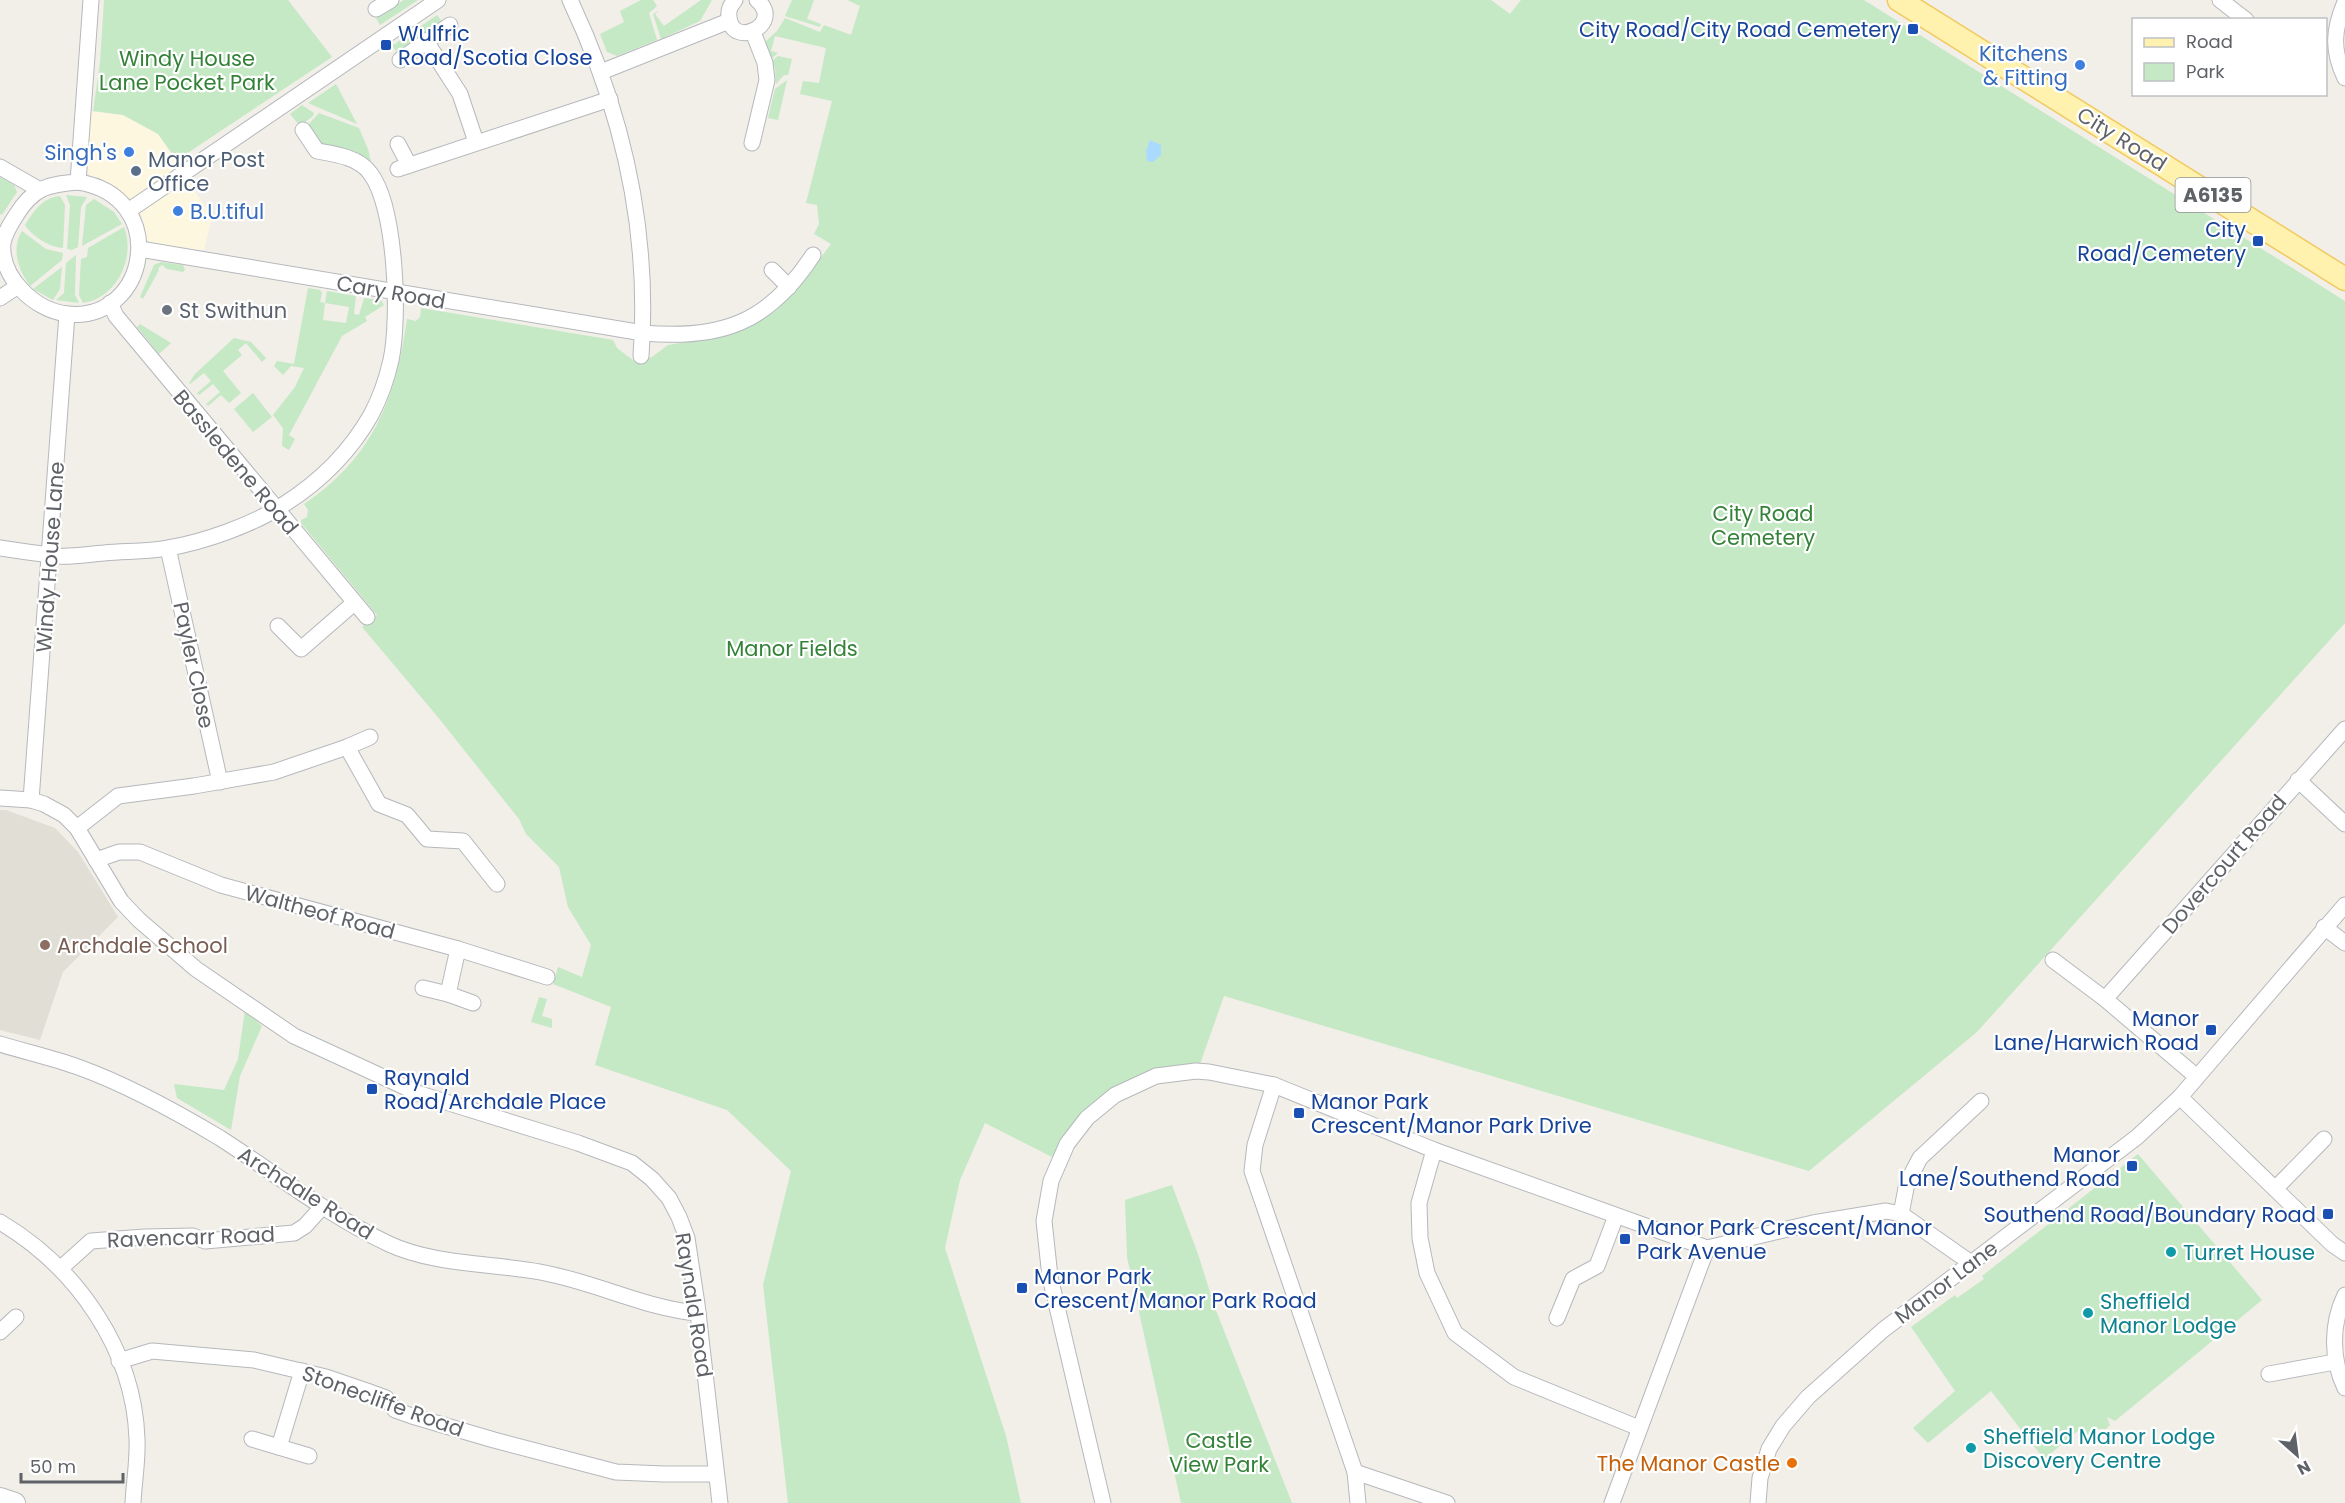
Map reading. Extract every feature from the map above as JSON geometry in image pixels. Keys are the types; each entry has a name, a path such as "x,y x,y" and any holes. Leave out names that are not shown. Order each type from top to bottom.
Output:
{"main road":[{"name":"City Road","path":"1899,0 2345,279"}],"street":[{"path":"78,182 91,0"},
{"path":"376,9 391,0"},
{"path":"128,211 438,0"},
{"path":"570,0 601,72 630,172 642,261 641,356"},
{"path":"735,0 728,10 729,21 739,32 753,32 762,25 765,15 762,4 757,0"},
{"path":"2220,0 2243,18"},
{"path":"2345,2 2330,54 2345,78"},
{"path":"601,72 729,21"},
{"path":"399,60 450,25"},
{"path":"752,143 768,80 765,63 753,32"},
{"path":"426,41 460,94 476,142"},
{"path":"398,144 403,167 610,99"},
{"path":"0,548 61,556 168,548 210,537 276,509 300,493 335,464 353,442 371,415 383,389 391,360 395,332 395,293 388,223 380,188 369,171 350,159 317,151 303,130"},
{"path":"0,166 40,190"},
{"path":"78,182 103,190 117,199 128,211 136,227 140,249 135,270 126,288 110,303 88,313 68,314 46,309 34,303 18,286 1,250 5,232 24,203 40,190 58,184 78,182"},
{"name":"Cary Road","path":"140,249 642,333 683,335 707,333 737,324 759,314 789,287 813,255"},
{"path":"772,270 789,287"},
{"path":"0,298 18,286"},
{"name":"Bassledene Road","path":"110,303 116,316 367,617"},
{"name":"Windy House Lane","path":"31,800 68,314"},
{"name":"Payler Close","path":"168,548 220,782"},
{"path":"278,626 301,649 354,603"},
{"name":"Dovercourt Road","path":"2105,999 2345,729"},
{"path":"77,828 118,796 220,782 274,771 370,737"},
{"path":"347,747 379,804 408,815 427,839 463,842 497,884"},
{"path":"2298,780 2345,824"},
{"path":"0,798 31,800"},
{"name":"Raynald Road","path":"31,800 57,811 77,828 121,901 139,920 196,969 294,1036 420,1094 578,1143 632,1163 652,1179 669,1198 687,1238 720,1503"},
{"name":"Waltheof Road","path":"96,860 119,852 140,852 221,885 458,949 547,977"},
{"name":"Manor Lane","path":"1758,1503 1763,1464 1776,1436 1794,1412 1826,1380 1883,1330 2137,1137 2180,1097 2345,904"},
{"path":"2324,927 2345,943"},
{"path":"448,994 458,949"},
{"path":"2054,960 2105,999 2197,1077"},
{"path":"423,988 473,1003"},
{"name":"Archdale Road","path":"0,1044 78,1067 136,1092 219,1138 357,1228 392,1245 412,1252 495,1267 541,1272 610,1290 676,1311 698,1313"},
{"path":"1103,1503 1050,1277 1044,1221 1051,1181 1067,1144 1087,1118 1115,1095 1156,1076 1196,1071 1274,1085 1434,1150 1707,1248 1858,1214 1886,1211 1901,1214 1971,1263"},
{"path":"1274,1085 1255,1145 1252,1171 1355,1472 1358,1503"},
{"path":"2180,1097 2331,1244 2345,1253"},
{"path":"1901,1214 1907,1183 1920,1158 1981,1101"},
{"path":"2275,1189 2324,1139"},
{"path":"1434,1150 1419,1203 1420,1238 1427,1273 1455,1333 1514,1377 1639,1428"},
{"name":"Ravencarr Road","path":"61,1268 92,1241 193,1236 205,1241 294,1233 305,1226 322,1207"},
{"path":"1557,1318 1573,1279 1597,1266 1616,1216"},
{"path":"0,1222 45,1253 61,1268 100,1319 119,1361 130,1394 137,1439 133,1503"},
{"path":"1612,1503 1707,1248"},
{"path":"2345,1294 2335,1330 2335,1362 2345,1388"},
{"path":"0,1332 16,1317"},
{"name":"Stonecliffe Road","path":"119,1361 153,1351 254,1360 326,1377 386,1398 395,1410 412,1416 616,1472 716,1474"},
{"path":"2269,1374 2335,1362"},
{"path":"279,1447 302,1371"},
{"path":"252,1439 309,1456"},
{"path":"1355,1472 1446,1503"},
{"path":"0,1498 15,1503"}],"shaded area":[{"path":"88,111 123,115 158,134 212,217 204,250 154,247 146,239 143,219 138,210 124,195 92,178 84,167"},
{"name":"Archdale School","path":"0,810 6,810 55,828 78,852 118,917 63,972 40,1040 0,1030"}],"green space":[{"name":"Windy House Lane Pocket Park","path":"104,0 288,0 332,57 177,160 158,134 123,115 93,111 100,63"},
{"path":"404,0 418,0 380,25 376,18"},
{"path":"641,0 653,0 657,6 649,13 657,40 617,56 607,52 600,34 624,22 620,11"},
{"path":"701,0 712,0 700,21 661,39 653,14 660,10 655,14 664,26"},
{"path":"792,0 814,0 807,19 821,24 820,27 785,16"},
{"path":"847,0 1491,0 1510,14 1521,0 1864,0 2345,301 2345,623 1977,1032 1809,1171 1224,996 1200,1064 1114,1086 1052,1157 985,1123 960,1180 945,1248 1006,1436 1021,1503 788,1503 763,1285 791,1171 727,1110 595,1065 611,1007 553,984 558,967 582,977 591,945 568,907 559,867 526,834 519,819 362,627 377,615 301,523 301,520 307,517 308,510 304,504 348,467 377,424 396,375 407,319 416,321 420,317 421,308 613,340 617,348 634,361 652,357 668,345 724,336 746,328 777,310 831,244 814,234 819,224 817,205 806,203 832,101 800,94 803,81 819,83 826,48 775,36 771,51 778,53 772,58 765,42 777,31 785,18 820,32 824,25 851,35 860,6"},
{"path":"437,15 444,24 399,55 392,46"},
{"path":"778,56 792,59 788,75 784,75 776,84 772,61"},
{"path":"787,80 778,120 768,118 775,89"},
{"path":"336,84 357,124 308,103"},
{"path":"302,105 314,113 300,126 290,114"},
{"path":"319,113 359,128 372,166 322,144 308,125"},
{"path":"0,177 14,185 17,192 2,215 0,214"},
{"path":"66,195 87,197 81,207 78,247 72,250 67,249 70,205"},
{"path":"60,196 65,205 63,248 42,241 25,225 43,202"},
{"path":"94,199 114,212 122,224 82,246 86,205"},
{"path":"124,227 127,251 121,274 105,293 95,300 83,303 79,295 81,259 87,257 88,248"},
{"path":"22,231 46,249 63,253 62,260 30,286 17,259 17,245"},
{"path":"76,255 75,295 79,303 56,300 64,293 66,263"},
{"path":"161,262 183,265 185,270 183,272 167,269 162,265 158,268 143,299 140,297 154,265"},
{"path":"62,267 60,289 53,300 33,289"},
{"path":"308,288 320,290 322,293 320,302 325,303 327,291 356,296 354,314 359,315 364,298 381,300 384,305 365,317 367,321 342,336 289,435 295,439 289,450 282,446 283,428 273,415 295,387 304,368 291,366 283,375 274,366 277,361 294,364","holes":["325,303 349,307 346,323 323,320"]},
{"path":"140,324 171,343 159,354 137,327"},
{"path":"234,338 251,342 266,358 262,362 246,343 238,350 242,355 223,371 241,393 229,403 221,395 208,406 206,404 220,392 213,384 199,395 197,393 211,381 204,373 189,383 195,374"},
{"path":"253,393 272,417 253,432 234,409"},
{"path":"539,997 547,999 542,1016 552,1019 552,1028 531,1022"},
{"path":"245,1010 262,1026 240,1076 231,1130 177,1098 174,1084 224,1090 238,1059"},
{"name":"Sheffield Manor Lodge","path":"2138,1154 2262,1300 2115,1421 2107,1417 2110,1425 2106,1429 2097,1429 2085,1438 2079,1430 2044,1459 1991,1391 1928,1443 1913,1428 1955,1391 1911,1327 1955,1295 1957,1298 1984,1279 1982,1276"},
{"name":"Castle View Park","path":"1172,1185 1215,1308 1292,1503 1181,1503 1127,1257 1125,1200"}],"water":[{"path":"1150,140 1161,145 1161,155 1153,162 1147,161 1146,151"}],"place":[{"name":"City Road/City Road Cemetery","path":"1913,29"},
{"name":"Wulfric Road/Scotia Close","path":"386,45"},
{"name":"Kitchens & Fitting","path":"2080,65"},
{"name":"Singh's","path":"129,152"},
{"name":"Manor Post Office","path":"136,171"},
{"name":"B.U.tiful","path":"178,211"},
{"name":"City Road/Cemetery","path":"2258,241"},
{"name":"St Swithun","path":"167,310"},
{"name":"Archdale School","path":"45,945"},
{"name":"Manor Lane/Harwich Road","path":"2211,1030"},
{"name":"Raynald Road/Archdale Place","path":"372,1089"},
{"name":"Manor Park Crescent/Manor Park Drive","path":"1299,1113"},
{"name":"Manor Lane/Southend Road","path":"2132,1166"},
{"name":"Southend Road/Boundary Road","path":"2328,1214"},
{"name":"Manor Park Crescent/Manor Park Avenue","path":"1625,1239"},
{"name":"Turret House","path":"2171,1252"},
{"name":"Manor Park Crescent/Manor Park Road","path":"1022,1288"},
{"name":"Sheffield Manor Lodge","path":"2088,1313"},
{"name":"Sheffield Manor Lodge Discovery Centre","path":"1971,1448"},
{"name":"The Manor Castle","path":"1792,1463"}],"park label":[{"name":"City Road Cemetery","path":"1763,525"},
{"name":"Manor Fields","path":"792,648"}]}
